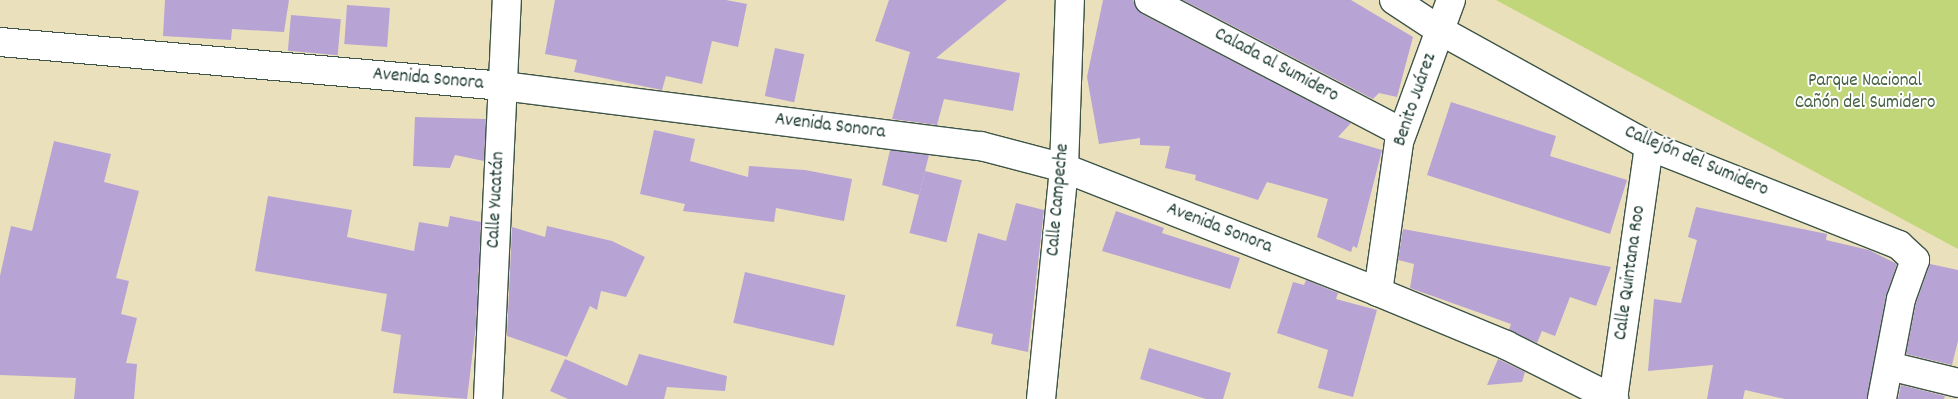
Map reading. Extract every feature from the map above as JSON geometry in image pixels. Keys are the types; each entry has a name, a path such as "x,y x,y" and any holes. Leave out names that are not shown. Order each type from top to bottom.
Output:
{"street":[{"name":"Calle Yucatán","path":"488,399 507,0"},
{"name":"Calle Campeche","path":"1041,399 1064,168 1070,0"},
{"name":"Calada al Sumidero","path":"1149,0 1402,132"},
{"name":"Callejón del Sumidero","path":"1394,0 1441,31 1649,146 1899,245 1914,260 1901,299 1889,366"},
{"name":"Benito Juárez","path":"1378,292 1402,132 1451,0"},
{"name":"Avenida Sonora","path":"0,42 503,86 981,146 1064,168 1378,292 1506,345 1613,399"},
{"name":"Calle Quintana Roo","path":"1613,399 1649,146"},
{"path":"1882,399 1889,366 1958,383"}],"green space":[{"name":"Parque Nacional Cañón del Sumidero","path":"1496,0 1958,0 1958,249"}],"building":[{"path":"165,0 289,0 284,32 232,29 231,40 163,36"},
{"path":"555,0 726,0 747,4 738,47 712,41 702,84 666,76 662,90 574,72 577,60 545,54"},
{"path":"889,0 1007,0 936,58 1020,73 1013,111 944,99 937,125 892,119 910,52 875,41"},
{"path":"1103,0 1133,0 1142,14 1351,123 1338,137 1382,150 1357,248 1353,246 1351,252 1317,237 1328,199 1267,182 1258,200 1195,180 1196,175 1165,168 1170,146 1140,145 1140,138 1099,144 1087,77"},
{"path":"1183,0 1351,0 1413,37 1397,97 1379,93 1373,99"},
{"path":"347,5 390,8 387,47 344,44"},
{"path":"291,15 341,19 338,55 288,51"},
{"path":"775,48 804,54 794,102 765,96"},
{"path":"1451,102 1556,136 1550,156 1627,180 1610,234 1427,175"},
{"path":"415,117 486,119 484,161 455,155 450,168 413,166"},
{"path":"654,130 695,139 690,161 748,177 749,166 805,170 852,179 844,221 776,208 774,222 683,211 685,204 640,194"},
{"path":"54,141 111,154 104,182 139,191 116,278 129,281 121,314 137,318 126,363 137,364 134,399 74,399 76,378 0,375 0,276 11,226 32,231"},
{"path":"890,150 929,155 919,195 882,185"},
{"path":"925,171 962,180 946,242 910,233"},
{"path":"268,196 352,210 347,237 414,251 419,222 448,227 450,216 481,222 476,325 467,399 393,393 401,335 381,331 387,294 255,271"},
{"path":"1016,203 1044,210 1028,352 991,344 993,334 956,326 978,233 1006,241"},
{"path":"1696,207 1827,234 1826,240 1869,250 1897,264 1886,296 1867,399 1785,399 1745,390 1743,399 1707,399 1713,365 1648,371 1654,299 1681,303 1697,240 1688,237"},
{"path":"1116,211 1164,228 1162,233 1240,258 1230,289 1102,251"},
{"path":"547,226 612,241 645,257 626,297 601,291 597,310 590,306 567,357 507,336 512,227 545,237"},
{"path":"1403,229 1611,267 1596,306 1570,297 1555,336 1542,331 1537,343 1509,330 1511,324 1410,288 1414,264 1398,260"},
{"path":"1930,264 1958,270 1958,341 1952,365 1906,354 1916,303"},
{"path":"745,272 845,295 834,346 733,323"},
{"path":"1306,280 1338,293 1336,299 1377,310 1353,397 1318,388 1328,350 1277,333 1293,282 1304,285"},
{"path":"1149,348 1231,373 1223,399 1206,399 1140,379"},
{"path":"639,354 727,376 725,391 667,387 664,399 568,399 550,391 565,359 627,386"},
{"path":"1498,359 1525,372 1522,382 1487,385"},
{"path":"1901,385 1945,396 1944,399 1898,399"}]}
